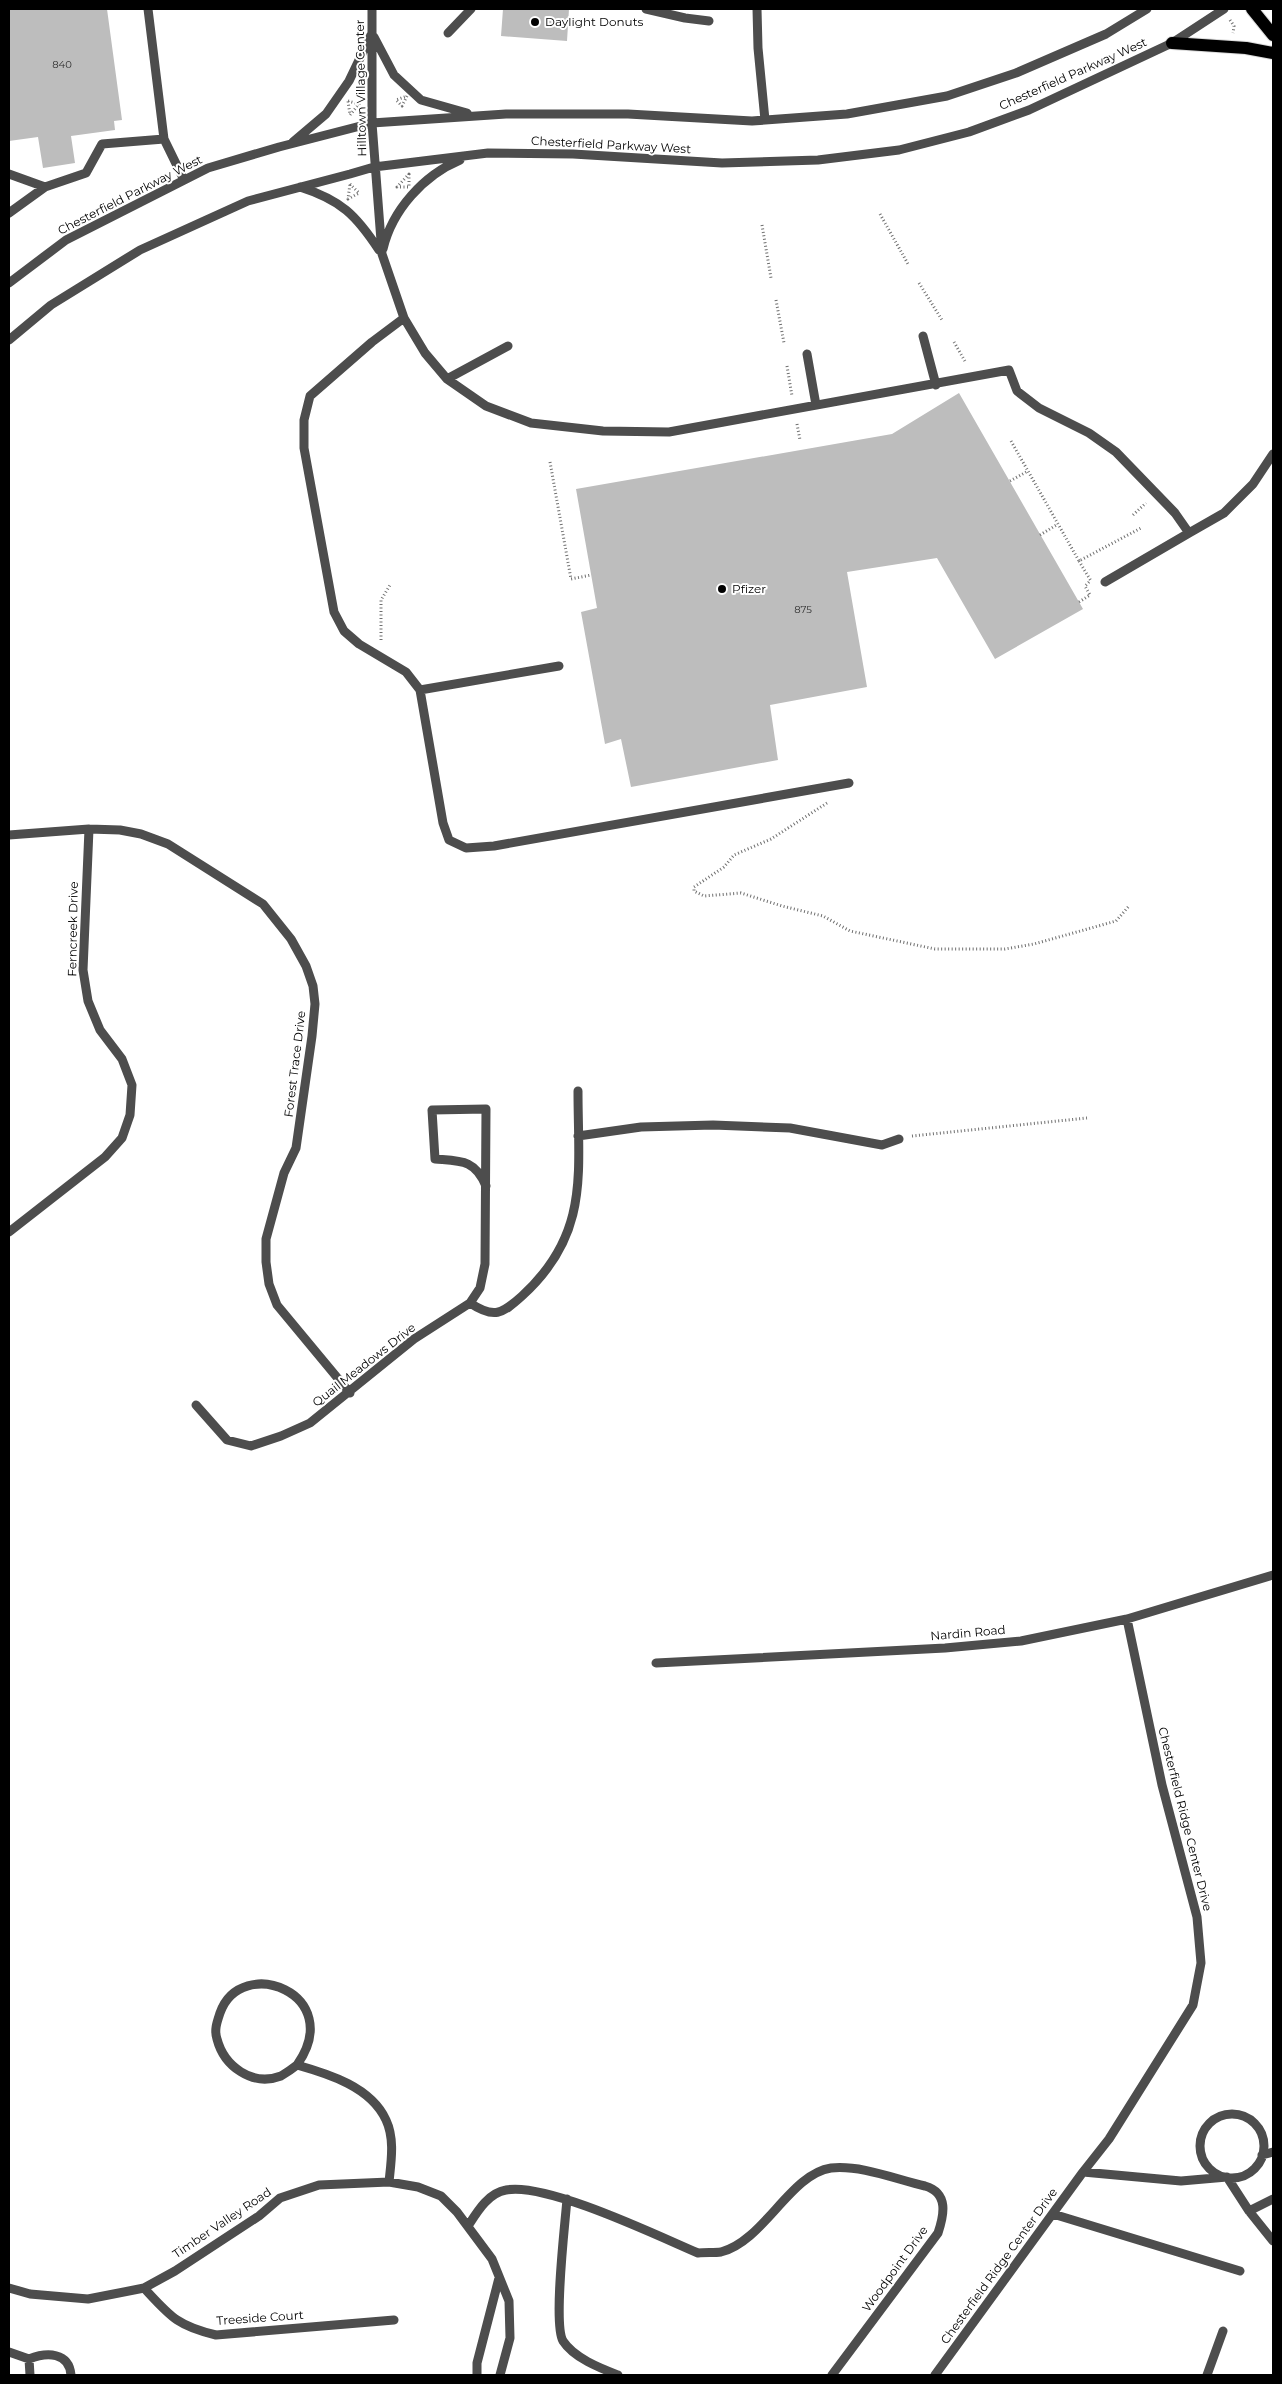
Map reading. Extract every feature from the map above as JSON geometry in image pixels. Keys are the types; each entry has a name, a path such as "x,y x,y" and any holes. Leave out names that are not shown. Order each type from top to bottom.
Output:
{"main road":[{"path":"1252,9 1273,35"},
{"path":"1172,43 1246,48 1273,53"}],"street":[{"path":"148,9 164,139 184,180"},
{"name":"Hilltown Village Center","path":"372,9 372,123 382,254"},
{"path":"448,33 471,9"},
{"path":"646,9 685,18 709,21"},
{"path":"757,9 758,48 765,120"},
{"name":"Chesterfield Parkway West","path":"9,283 66,240 208,168 292,143 372,123 476,115 628,114 765,120 847,114 947,96 1016,73 1106,34 1147,9"},
{"name":"Chesterfield Parkway West","path":"9,340 51,305 140,250 248,201 374,167 488,153 573,154 722,164 818,160 899,150 969,132 1029,110 1172,43 1224,9"},
{"path":"372,32 394,75 421,100 476,115"},
{"path":"292,143 326,114 349,81 372,32"},
{"path":"9,214 45,187 86,173 102,144 164,139"},
{"path":"382,254 385,239 398,215 423,183 444,167 470,155"},
{"path":"9,174 45,187"},
{"path":"300,187 324,195 348,210 382,254 404,318 424,353 447,380 486,406 524,422 603,431 669,432 936,385 1009,370 1017,391 1039,408 1089,433 1116,452 1174,513 1189,533"},
{"path":"404,318 372,342 310,396 304,420 304,448 334,612 344,631 359,644 406,672 420,690 443,823 449,840 466,848 494,846 849,783"},
{"path":"923,336 936,385"},
{"path":"447,380 508,346"},
{"path":"806,354 816,405"},
{"path":"1105,582 1224,513 1253,484 1273,454"},
{"path":"420,690 559,666"},
{"name":"Forest Trace Drive","path":"9,835 89,829 120,830 141,834 168,844 263,904 291,939 306,966 313,986 315,1004 311,1046 296,1148 284,1173 266,1239 266,1262 269,1284 277,1305 350,1393"},
{"name":"Ferncreek Drive","path":"9,1232 105,1157 122,1138 130,1115 132,1086 122,1059 97,1023 88,1001 83,970 89,829"},
{"path":"470,1303 491,1314 500,1313 512,1305 544,1275 562,1249 572,1222 578,1193 578,1091"},
{"name":"Quail Meadows Drive","path":"196,1405 227,1440 251,1446 281,1436 310,1423 350,1393 414,1339 470,1303 480,1288 485,1264 486,1186 486,1109 432,1110 434,1159 468,1163 482,1177 486,1186"},
{"path":"578,1136 641,1126 713,1125 790,1128 882,1145 899,1139"},
{"name":"Nardin Road","path":"656,1663 1021,1641 1127,1619 1273,1575"},
{"name":"Chesterfield Ridge Center Drive","path":"935,2375 1109,2139 1193,2005 1201,1963 1197,1917 1162,1785 1127,1619"},
{"path":"254,1984 274,1984 294,1994 305,2007 311,2025 306,2052 296,2065 281,2076 265,2079 251,2077 231,2066 221,2052 216,2036 216,2026 223,2006 235,1992 254,1984"},
{"path":"296,2065 327,2074 348,2084 372,2101 387,2121 392,2148 389,2182"},
{"path":"1083,2172 1181,2180 1227,2177 1235,2178 1249,2173 1262,2155 1262,2136 1251,2120 1233,2114 1214,2118 1202,2133 1200,2152 1210,2169 1227,2177 1249,2211 1273,2241"},
{"path":"1262,2155 1273,2152"},
{"name":"Woodpoint Drive","path":"468,2226 484,2202 504,2190 526,2190 567,2199 698,2253 720,2252 742,2242 812,2174 830,2168 851,2168 930,2188 942,2199 944,2214 938,2233 832,2375"},
{"name":"Timber Valley Road","path":"9,2288 30,2294 88,2299 144,2288 175,2271 259,2216 280,2198 319,2185 389,2182 418,2187 441,2196 468,2226 492,2260 509,2301 510,2338 500,2375"},
{"path":"567,2199 558,2321 563,2341 591,2365 618,2375"},
{"path":"1249,2211 1273,2199"},
{"path":"1052,2214 1240,2271"},
{"path":"477,2375 477,2363 499,2278"},
{"name":"Treeside Court","path":"144,2288 172,2318 191,2329 216,2335 394,2320"},
{"path":"1207,2375 1222,2331"},
{"path":"9,2352 29,2359 40,2354 58,2355 68,2363 71,2375"},
{"path":"29,2359 30,2375"}],"path":[{"path":"1230,20 1234,26 1233,33"},
{"path":"1234,26 1241,21"},
{"path":"348,100 359,104 350,115 349,108 348,100"},
{"path":"350,184 359,193 348,199 349,192 350,184"},
{"path":"880,214 908,264"},
{"path":"762,225 771,278"},
{"path":"920,283 942,320"},
{"path":"776,300 784,343"},
{"path":"954,342 967,366"},
{"path":"787,366 792,396"},
{"path":"797,424 800,440"},
{"path":"1012,441 1090,581"},
{"path":"550,462 571,579 591,575"},
{"path":"1010,481 1028,470"},
{"path":"1040,535 1058,524"},
{"path":"1079,561 1141,528"},
{"path":"1079,602 1090,595 1085,586 1090,581 1105,582"},
{"path":"381,640 381,600 390,585"},
{"path":"832,786 828,801 771,839 734,855 724,867 699,883 694,891 704,896 741,893 823,916 850,931 935,949 986,950 1034,944 1116,921 1129,906"},
{"path":"899,1139 924,1133 1087,1118"}],"building":[{"path":"9,9 107,9 122,120 114,121 115,130 71,136 75,163 43,168 38,137 9,141"},
{"name":"Daylight Donuts","path":"503,9 569,9 567,41 501,36"},
{"name":"Pfizer","path":"959,393 1083,609 995,659 937,558 847,572 867,687 770,705 778,760 631,787 621,739 605,744 581,612 597,608 576,489 892,434"}],"place":[{"name":"Daylight Donuts","path":"535,22"},
{"name":"Pfizer","path":"722,589"}]}
